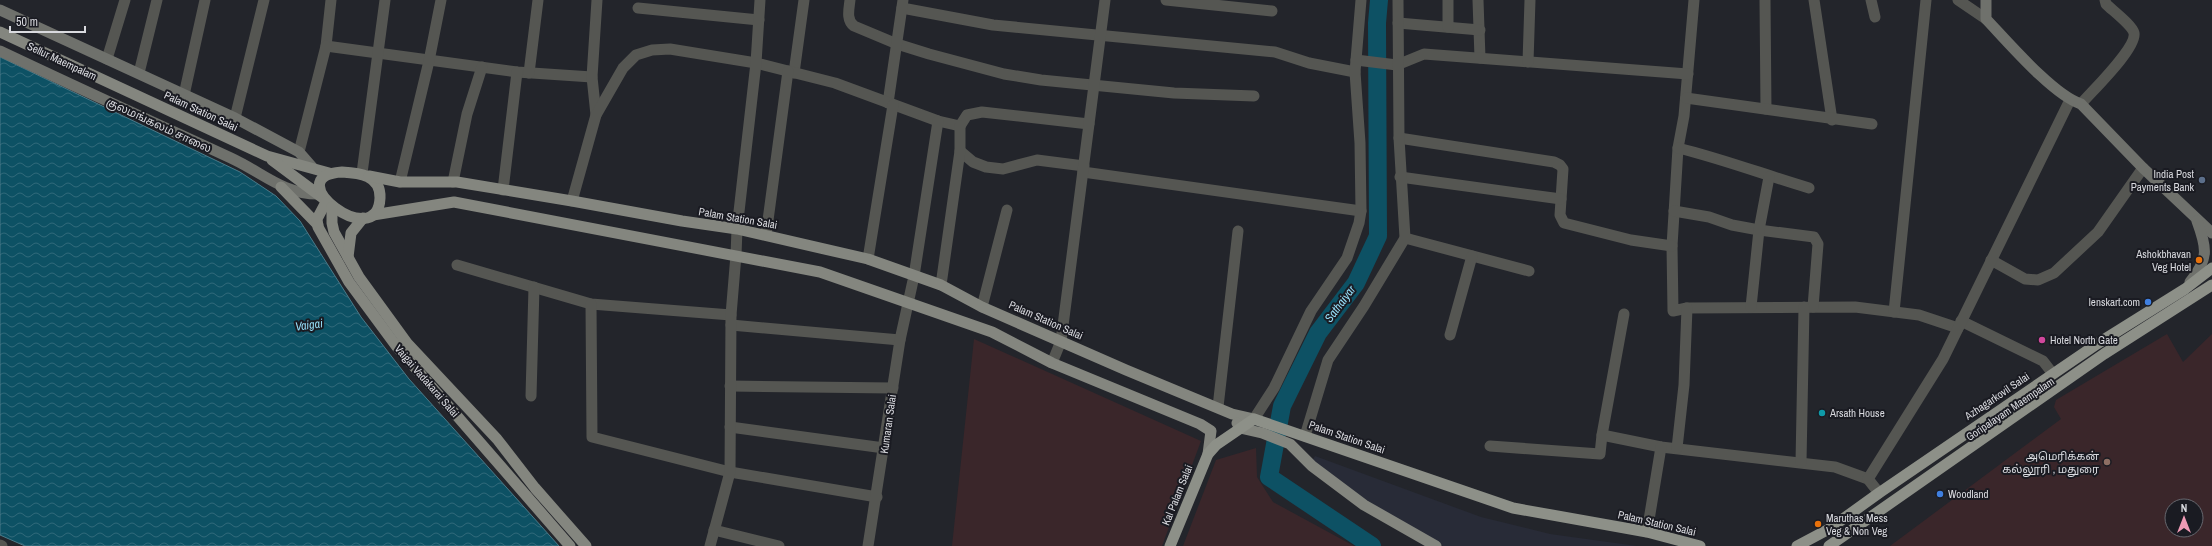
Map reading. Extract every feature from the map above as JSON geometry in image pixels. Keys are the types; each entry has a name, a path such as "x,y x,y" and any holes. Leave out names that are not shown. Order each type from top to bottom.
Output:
{"highway":[{"name":"Azhagarkovil Salai","path":"1797,546 1829,529 1878,493 2053,374 2185,289 2212,268"},
{"path":"1829,546 2104,354 2212,284"},
{"name":"Kal Palam Salai","path":"1170,546 1208,454 1216,445 1254,419"},
{"name":"Palam Station Salai","path":"1254,419 1513,508 1647,532 1700,546"}],"main road":[{"path":"1986,0 1986,18 2023,59 2070,100 2081,104 2143,168 2212,234"},
{"path":"0,10 235,118 299,152 313,168"},
{"name":"Sellur Maempalam","path":"0,32 124,90"},
{"name":"குலமங்கலம் சாலை","path":"0,51 237,161 281,187 325,200"},
{"name":"Palam Station Salai","path":"124,90 267,156 329,173"},
{"name":"Palam Station Salai","path":"267,156 325,200"},
{"path":"348,257 351,233 368,216 378,206 380,196 377,185 365,175 342,172 329,173 323,178 320,184 325,200 346,214 368,216 454,202 820,272 992,332 1052,363"},
{"name":"Palam Station Salai","path":"365,175 400,182 452,182 572,201 682,221 737,229 868,260 941,285 982,307 1061,341 1232,414 1254,419"},
{"name":"Vaigai Vadakarai Salai","path":"281,187 318,225 349,282 397,347 570,546"},
{"path":"318,225 317,219 325,200"},
{"name":"Vaigai Vadakarai Salai","path":"325,200 332,223 359,277 408,343 497,440 535,488 586,546"},
{"path":"2185,289 2203,263 2204,240 2196,219"},
{"name":"Kal Palam Salai","path":"1052,363 1200,424 1211,432 1208,454"},
{"path":"1232,414 1240,428 1262,433 1290,444 1312,466 1364,505 1436,546"}],"street":[{"path":"107,59 125,0"},
{"path":"139,73 157,0"},
{"path":"184,95 205,0"},
{"path":"235,118 264,0"},
{"path":"299,152 326,46 331,0"},
{"path":"365,175 385,0"},
{"path":"400,182 429,61 441,0"},
{"path":"529,73 538,0"},
{"path":"596,115 592,77 597,0"},
{"path":"710,546 730,472 731,320 737,229 756,63 760,0"},
{"path":"766,235 791,72 804,0"},
{"path":"850,0 848,15 851,24 897,44 1004,74 1041,80 1174,93 1254,96"},
{"path":"1052,363 1061,341 1105,0"},
{"path":"1166,0 1272,11"},
{"path":"1254,419 1274,388 1312,311 1347,258 1361,211 1360,143 1355,72 1361,0"},
{"path":"1305,436 1328,360 1364,306 1405,238 1400,177 1397,65 1398,0"},
{"path":"1448,0 1448,27"},
{"path":"1478,0 1480,58"},
{"path":"1528,62 1530,0"},
{"path":"1694,0 1686,98 1678,148 1672,246 1673,311 1687,308 1856,307 1919,315 1960,325 2043,360 2053,374"},
{"path":"1765,0 1766,109"},
{"path":"1814,0 1832,120"},
{"path":"1871,0 1875,17"},
{"path":"1894,312 1926,0"},
{"path":"1958,0 1986,18"},
{"path":"2081,104 2124,55 2134,37 2132,29 2106,4 2105,0"},
{"path":"868,260 891,104 903,4 993,25 1275,52 1309,63 1355,72"},
{"path":"638,8 759,20"},
{"path":"1398,23 1480,30"},
{"path":"326,46 379,55 517,72 592,77"},
{"path":"572,201 596,115 623,68 636,55 652,50 670,49 756,63 835,83 938,121 960,126"},
{"path":"1356,60 1397,65 1424,54 1688,74"},
{"path":"452,182 467,114 482,67"},
{"path":"503,190 517,72"},
{"path":"1686,98 1832,120 1872,124"},
{"path":"1868,479 1943,360 2070,100"},
{"path":"941,285 960,151 960,126 967,115 982,112 1089,124"},
{"name":"Kumaran Salai","path":"868,546 877,497 900,340 914,276 938,121"},
{"path":"1399,138 1554,162 1560,165 1563,169 1561,220 1570,226 1631,240 1672,246"},
{"path":"1678,148 1722,159 1769,177 1809,188"},
{"path":"960,151 973,162 986,167 1003,169 1037,160 1083,169 1361,211"},
{"path":"1991,260 2024,279 2038,280 2054,273 2098,232 2143,168"},
{"path":"1400,177 1561,199"},
{"path":"1751,307 1759,230 1769,177"},
{"path":"982,307 1007,210"},
{"path":"1674,211 1709,217 1732,225 1809,236 1817,241 1809,307 1801,462"},
{"path":"1218,407 1238,231"},
{"path":"1405,238 1529,272"},
{"path":"1450,335 1472,256"},
{"path":"456,265 591,304 900,340"},
{"name":"Goripalayam Maempalam","path":"1809,546 2212,272"},
{"path":"531,396 534,287"},
{"path":"2182,304 2212,293"},
{"path":"591,304 592,437 730,472 877,497"},
{"path":"1677,448 1684,385 1687,308"},
{"path":"1490,446 1600,454 1602,435 1624,314"},
{"path":"730,386 893,388"},
{"path":"730,427 884,448"},
{"path":"1602,435 1661,447 1835,467 1868,479 1878,493"},
{"path":"1647,532 1661,447"},
{"path":"714,530 779,546"}],"shaded area":[{"name":"அமெரிக்கன் கல்லூரி , மதுரை","path":"2167,334 2183,362 2212,334 2212,546 1890,546 2061,419 2054,407 2056,400"},
{"path":"974,339 1201,441 1162,546 952,546"},
{"path":"1256,448 1257,477 1273,502 1354,546 1183,546 1216,460"},
{"path":"1315,456 1481,517 1550,534 1637,546 1443,546 1392,517 1311,463"}],"water":[{"name":"Vaigai","path":"0,57 240,172 276,196 300,221 361,317 409,379 559,546 25,546 0,535"}],"waterway":[{"name":"Sathaiyar","path":"1372,546 1269,477 1282,406 1318,333 1356,283 1378,236 1377,23 1379,0"}],"place":[{"name":"India Post Payments Bank","path":"2202,180"},
{"name":"Ashokbhavan Veg Hotel","path":"2199,260"},
{"name":"lenskart.com","path":"2148,302"},
{"name":"Hotel North Gate","path":"2042,340"},
{"name":"Arsath House","path":"1822,413"},
{"name":"அமெரிக்கன் கல்லூரி , மதுரை","path":"2107,462"},
{"name":"Woodland","path":"1940,494"},
{"name":"Maruthas Mess Veg & Non Veg","path":"1818,524"}]}
